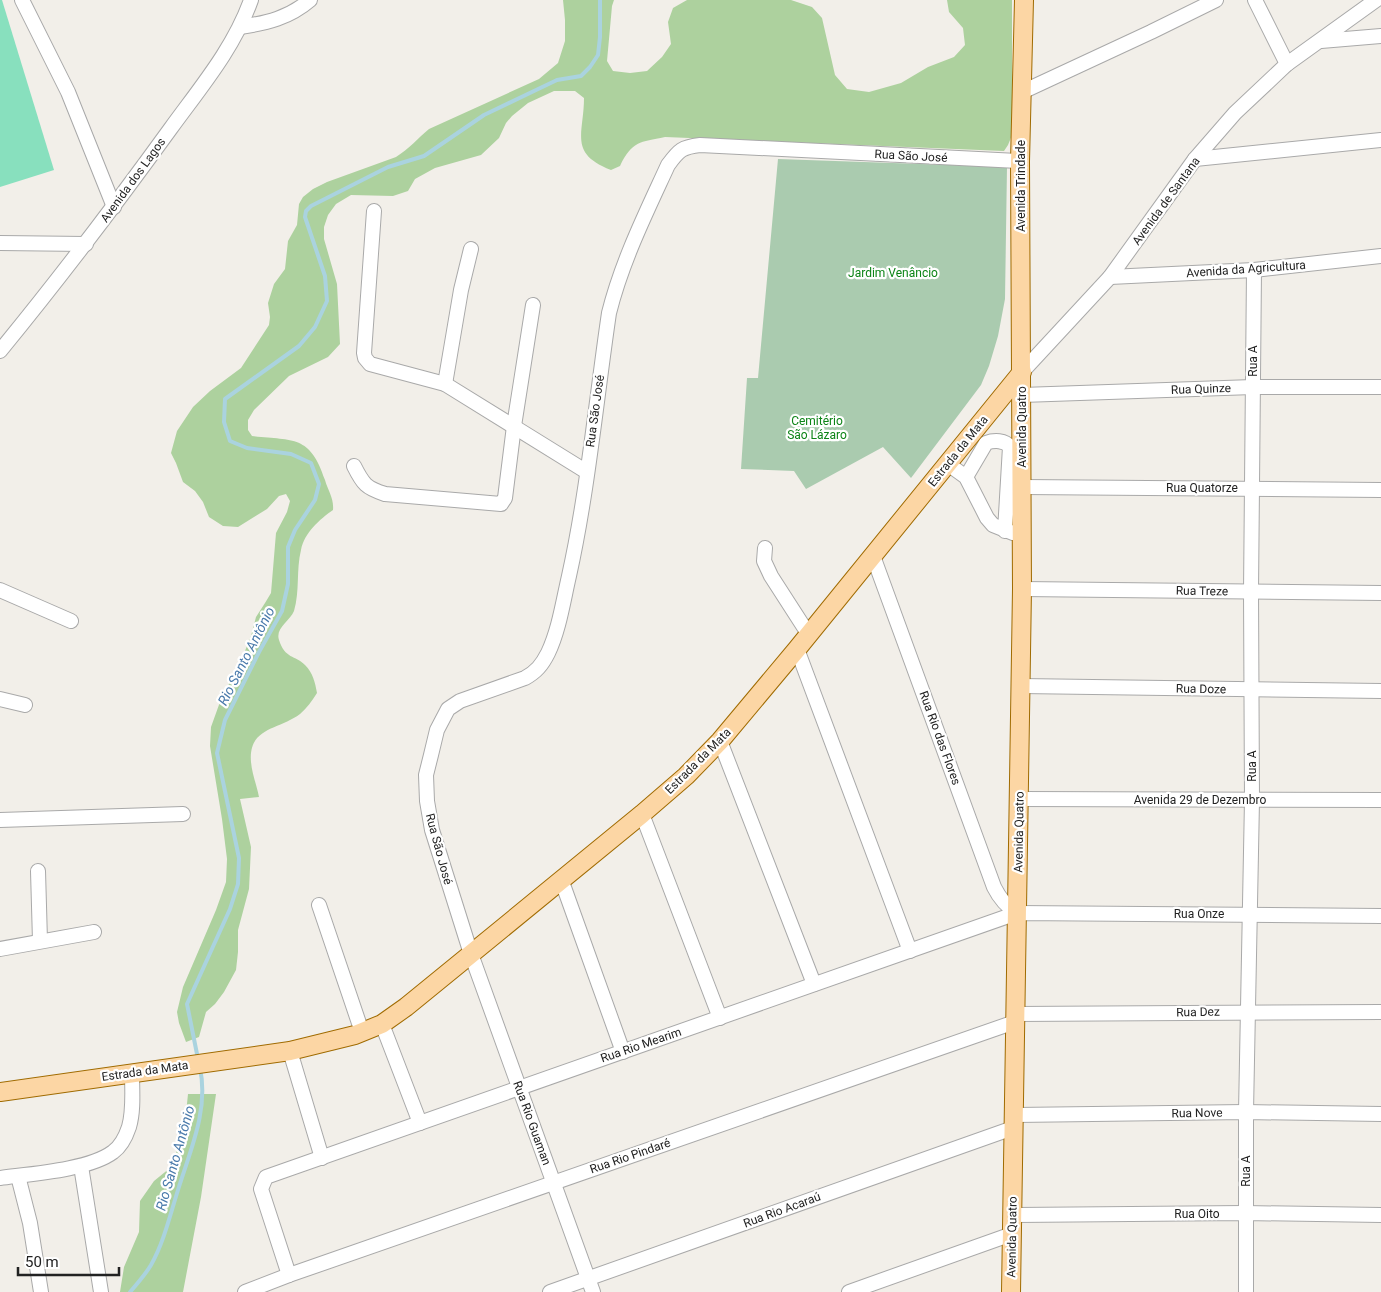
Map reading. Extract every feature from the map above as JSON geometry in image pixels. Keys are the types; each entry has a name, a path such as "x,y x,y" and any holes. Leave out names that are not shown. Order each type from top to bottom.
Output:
{"main road":[{"name":"Avenida Trindade","path":"1022,372 1020,161 1024,0"},
{"name":"Avenida Quatro","path":"1012,1292 1013,1122 1020,799 1023,487 1022,372"},
{"name":"Estrada da Mata","path":"0,1092 290,1050 330,1042 382,1024 471,954 686,776 720,741 809,635 1022,372"}],"street":[{"path":"22,0 68,92 114,207"},
{"name":"Avenida dos Lagos","path":"0,351 114,207 222,57 240,27 251,0"},
{"path":"240,27 264,24 279,19 310,0"},
{"path":"1022,92 1216,0"},
{"path":"1255,0 1287,64"},
{"name":"Avenida de Santana","path":"1022,372 1110,277 1196,159 1235,113 1287,64 1376,0"},
{"path":"1320,41 1381,36"},
{"path":"1196,159 1381,140"},
{"name":"Rua São José","path":"471,954 432,830 427,801 426,775 437,730 448,709 460,701 525,678 535,672 542,664 548,652 557,628 580,524 609,313 615,288 626,256 668,165 676,153 683,148 700,146 1020,161"},
{"path":"374,212 365,358 370,364 445,384 587,472"},
{"path":"0,243 86,244"},
{"path":"445,384 470,249"},
{"name":"Avenida da Agricultura","path":"1110,277 1254,270 1381,256"},
{"name":"Rua A","path":"1246,1292 1246,1112 1253,690 1251,592 1254,270"},
{"path":"354,466 366,486 385,494 501,504 505,498 533,304"},
{"name":"Rua Quinze","path":"1022,395 1253,387 1381,387"},
{"path":"966,477 986,443 992,441 1008,444 1011,450 1005,530"},
{"path":"948,464 966,477 986,518 1005,530 1022,535"},
{"name":"Rua Quatorze","path":"1023,487 1381,490"},
{"path":"765,548 764,561 809,635"},
{"name":"Rua Rio das Flores","path":"873,556 994,887 1006,906 1017,913"},
{"name":"Rua Treze","path":"1022,589 1381,593"},
{"path":"0,590 70,621"},
{"path":"797,649 910,951"},
{"name":"Rua Doze","path":"1021,686 1381,691"},
{"path":"0,699 25,705"},
{"path":"720,741 814,984"},
{"name":"Avenida 29 de Dezembro","path":"1020,799 1381,800"},
{"path":"0,820 183,814"},
{"path":"642,814 720,1018"},
{"path":"38,871 40,942"},
{"path":"561,879 623,1052"},
{"path":"319,905 362,1032"},
{"name":"Rua Onze","path":"1017,913 1381,916"},
{"name":"Rua Rio Mearim","path":"289,1275 261,1189 266,1177 1017,913"},
{"path":"0,949 94,932"},
{"name":"Rua Rio Guaman","path":"471,954 593,1292"},
{"name":"Rua Dez","path":"1015,1018 1249,1012 1381,1012"},
{"name":"Rua Rio Pindaré","path":"244,1292 1015,1018"},
{"path":"382,1024 420,1123"},
{"path":"290,1050 322,1158"},
{"path":"0,1178 81,1166 104,1158 114,1151 123,1140 129,1127 132,1113 132,1072"},
{"name":"Rua Nove","path":"1013,1122 1246,1112 1381,1114"},
{"name":"Rua Rio Acaraú","path":"550,1292 1013,1122"},
{"path":"81,1166 101,1292"},
{"path":"18,1176 30,1223 41,1292"},
{"name":"Rua Oito","path":"1012,1215 1245,1213 1381,1215"},
{"path":"849,1292 1012,1234"}],"green space":[{"path":"0,0 2,0 54,170 0,187"},
{"path":"563,0 614,0 607,61 613,71 630,73 647,71 662,57 671,44 668,22 673,8 687,0 791,0 812,7 822,18 835,75 847,89 869,92 901,83 928,67 954,57 965,45 963,28 949,12 947,0 1012,0 1012,135 1004,151 665,137 649,140 633,147 620,166 611,170 597,164 589,157 581,141 584,98 575,91 554,91 528,103 512,116 506,123 499,138 481,155 435,168 415,179 408,191 393,196 351,195 336,204 328,215 324,227 324,239 337,284 340,344 328,357 289,376 254,410 248,420 248,430 252,436 289,440 306,447 313,454 319,465 332,498 333,510 313,527 305,538 300,558 294,611 281,628 278,636 284,651 305,665 310,671 317,693 300,714 266,731 254,742 251,751 251,762 259,797 240,799 251,847 249,889 238,930 236,970 224,992 206,1012 199,1037 186,1042 177,1012 183,987 226,882 227,859 210,746 211,727 220,702 243,656 256,617 271,593 276,533 287,512 290,501 286,494 279,496 267,509 238,527 223,526 209,517 203,502 195,491 183,482 171,453 177,431 193,407 210,391 241,368 269,325 268,303 274,284 285,269 288,241 297,225 299,204 303,197 327,182 396,157 429,129 539,79 558,63 565,41"},
{"name":"Jardim Venâncio","path":"778,159 1007,167 1005,299 998,336 989,366 981,385 911,478 883,447 806,489 794,471 741,469 747,378 758,378"},
{"path":"188,1094 216,1094 201,1197 183,1292 120,1292 124,1267 139,1232 140,1201 154,1181 170,1168 184,1133"}],"waterway":[{"name":"Rio Santo Antônio","path":"198,1059 187,1004 230,909 238,884 239,858 217,753 225,720 282,611 288,584 288,547 295,530 315,500 319,484 311,463 291,454 247,448 230,441 224,422 225,399 299,346 315,327 327,301 325,276 305,217 306,211 311,206 388,167 424,156 484,115 557,80 581,76 598,55 600,0"},
{"name":"Rio Santo Antônio","path":"130,1292 149,1269 160,1247 193,1145 202,1099 200,1068"}],"park label":[{"name":"Cemitério São Lázaro","path":"817,428"}]}
